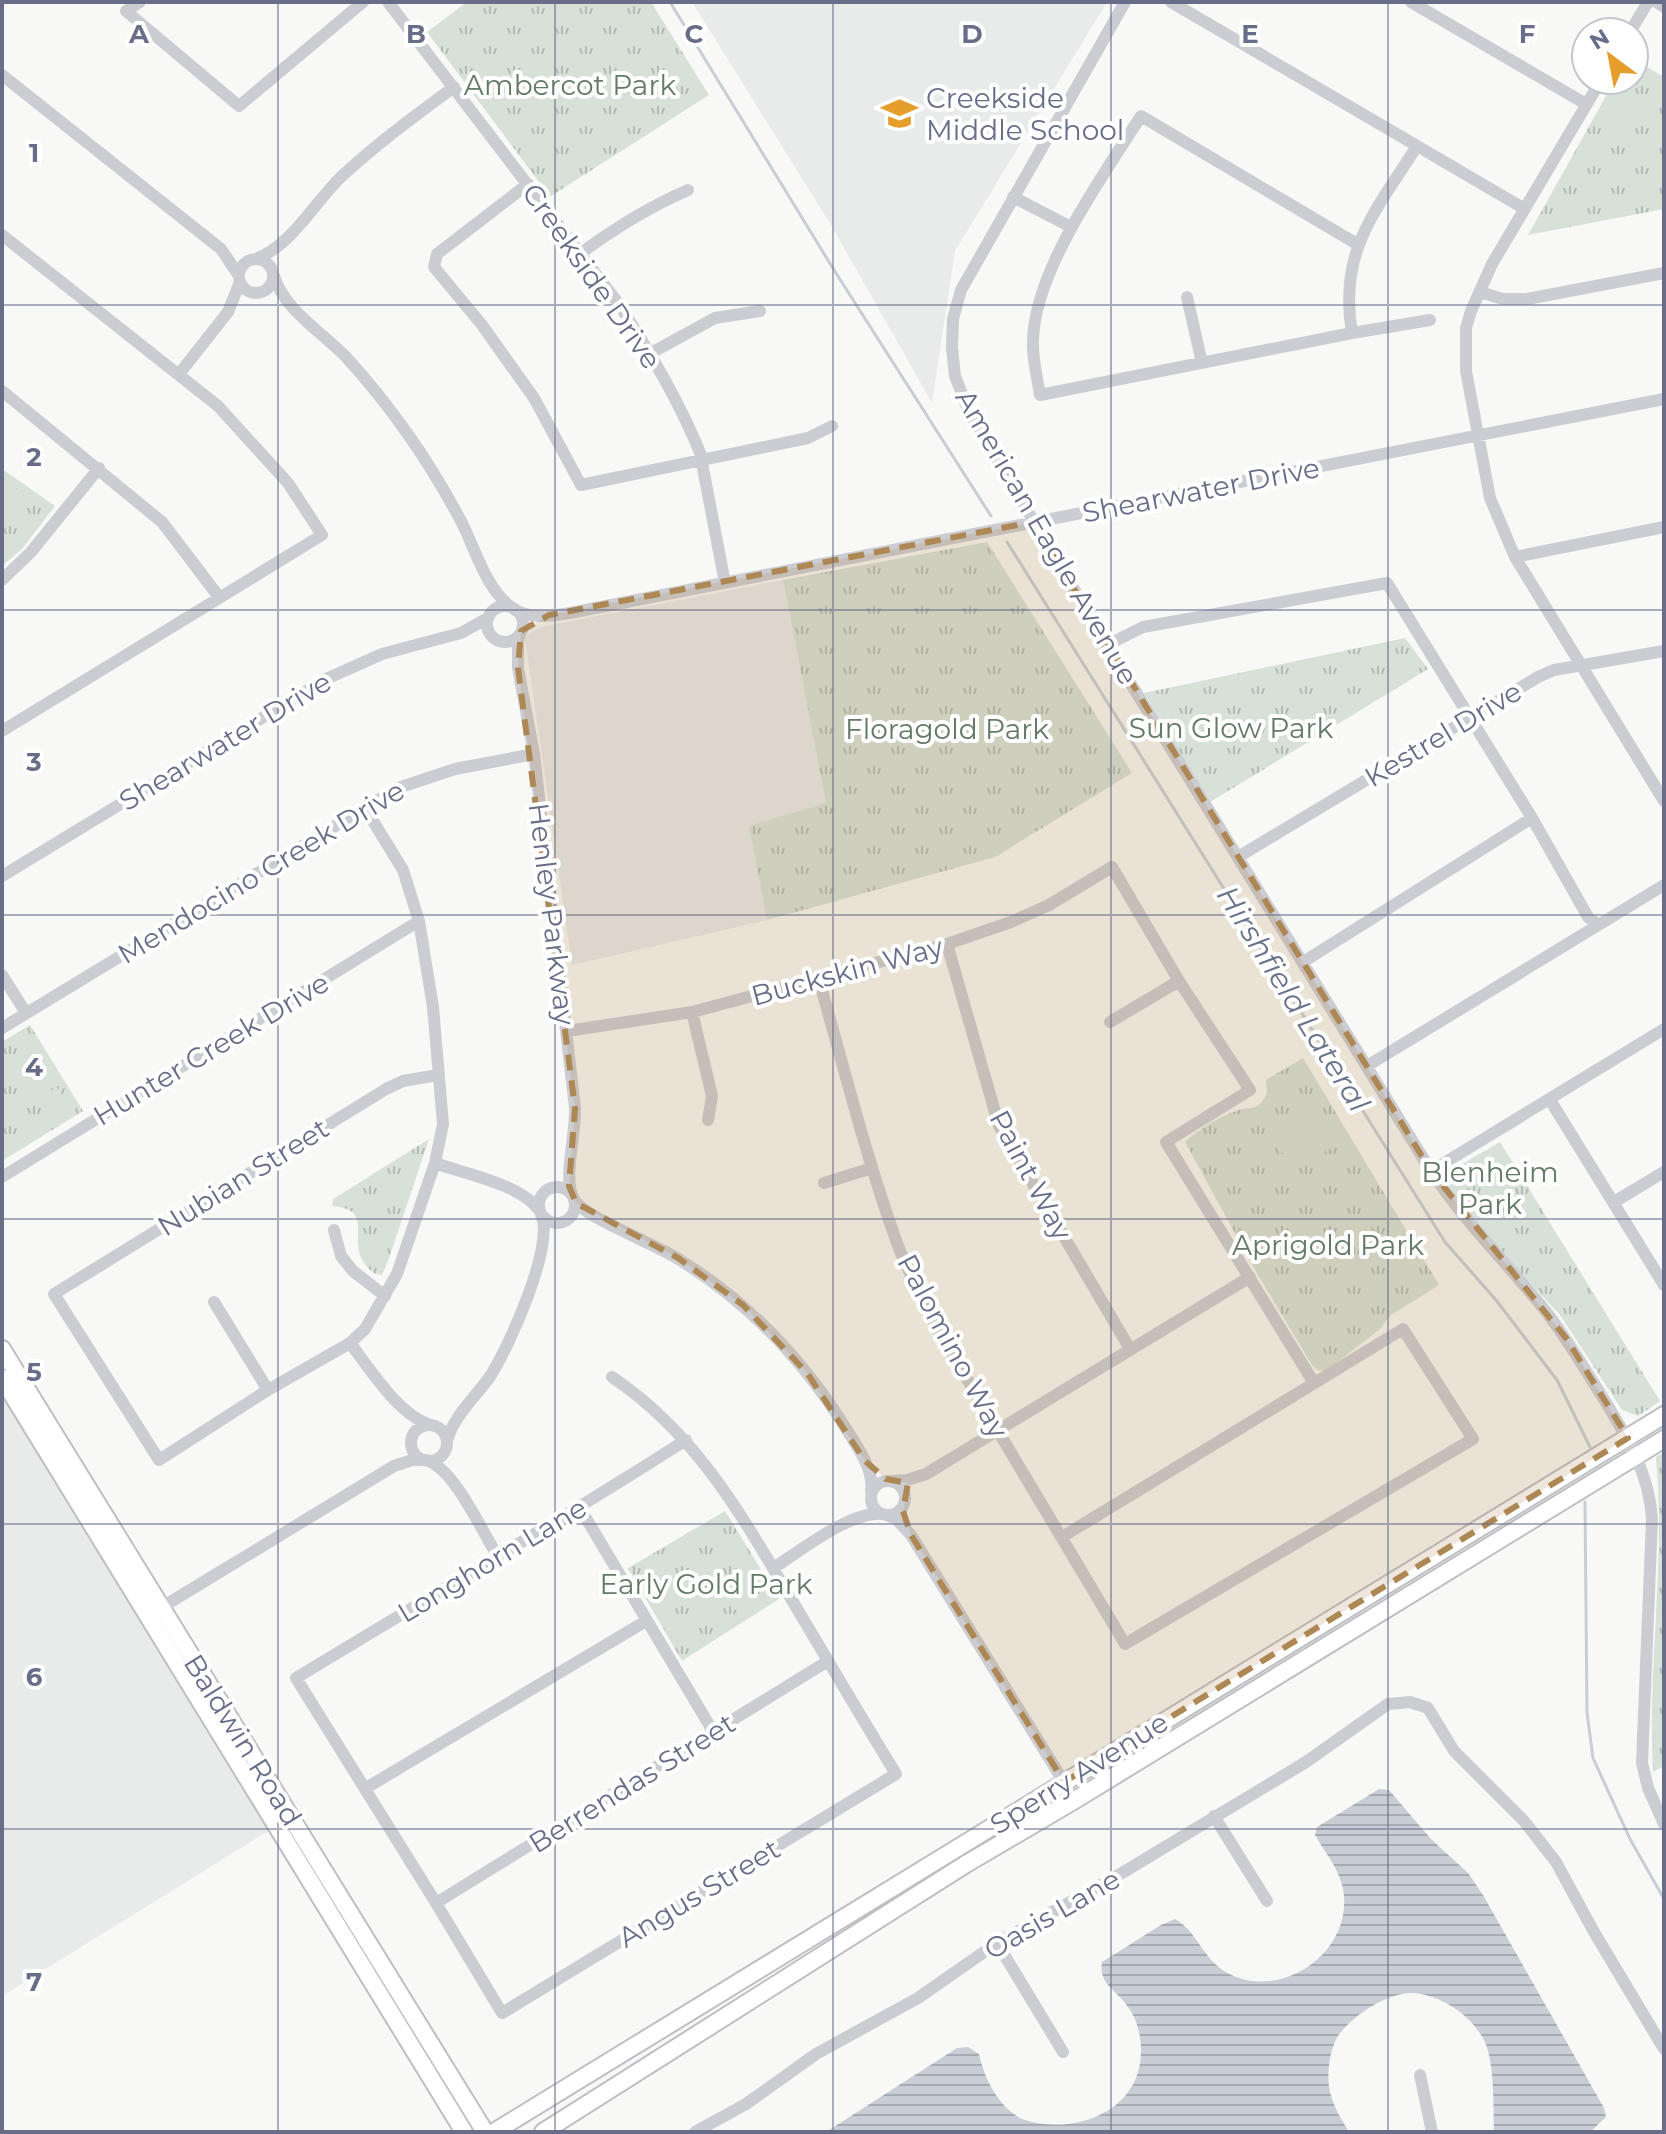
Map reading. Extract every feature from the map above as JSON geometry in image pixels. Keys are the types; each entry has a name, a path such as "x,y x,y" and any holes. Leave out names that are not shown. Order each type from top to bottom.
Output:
{"main road":[{"name":"Baldwin Road","path":"2,1349 155,1611 202,1704 464,2132"},
{"name":"Baldwin Road","path":"2,1378 258,1764 485,2132"},
{"name":"Sperry Avenue","path":"494,2132 1664,1415"},
{"name":"Sperry Avenue","path":"543,2132 966,1864 1664,1439"},
{"path":"202,1704 208,1702 213,1706 238,1744 258,1764"}],"street":[{"path":"140,2 126,11 239,106 363,2"},
{"name":"Creekside Drive","path":"388,2 581,253 651,353 682,411 703,460 725,583"},
{"name":"American Eagle Avenue","path":"1125,2 961,290 953,319 955,376 969,412 1033,522 1431,1171 1478,1235 1566,1338 1637,1455 1647,1482 1652,1519 1642,1763 1648,1788 1664,1824"},
{"path":"1171,2 1525,209"},
{"path":"1411,2 1586,104"},
{"path":"1656,2 1664,7"},
{"path":"2,75 221,249 246,290 272,294 291,305"},
{"path":"228,312 242,266 286,239 340,178 387,136 454,87"},
{"path":"1591,96 1492,264 1471,311 1465,349 1466,371 1490,498 1515,557 1664,801"},
{"path":"1357,244 1141,116 1071,227 1040,301 1035,320 1033,359 1040,395 1430,320"},
{"path":"1352,333 1348,286 1357,244 1417,146"},
{"path":"528,184 437,254 433,263 437,274 482,325 534,398 581,485 808,438 832,426"},
{"path":"581,253 629,219 688,190"},
{"path":"1013,197 1071,227"},
{"path":"2,235 218,406 288,483 322,535 2,731"},
{"path":"179,374 228,312 245,298 270,286 286,239"},
{"path":"221,249 266,262 291,305 343,354 394,415 443,489 490,582 523,621 521,631 511,641 497,640 487,628 492,608 490,582"},
{"path":"1480,292 1503,299 1527,299 1664,273"},
{"path":"1187,297 1202,363"},
{"path":"651,353 715,318 760,311"},
{"path":"2,391 162,522 219,597"},
{"name":"Shearwater Drive","path":"514,609 530,615 549,615 725,583 1664,399"},
{"path":"2,580 31,552 99,468"},
{"path":"1515,557 1664,527"},
{"path":"1107,645 1143,627 1387,583 1532,818 1588,917 1597,924"},
{"path":"489,617 500,607 514,609"},
{"name":"Shearwater Drive","path":"521,631 549,615"},
{"name":"Shearwater Drive","path":"2,876 315,685 382,654 461,633 489,617"},
{"name":"Henley Parkway","path":"521,631 518,668 534,754 567,1031 575,1120 569,1186 573,1197"},
{"name":"Shearwater Drive","path":"461,633 482,634 497,640"},
{"name":"Henley Parkway","path":"497,640 508,649 518,668"},
{"name":"Kestrel Drive","path":"1238,857 1538,677 1554,670 1664,651"},
{"name":"Mendocino Creek Drive","path":"2,1028 398,788 429,775 534,754"},
{"path":"214,1302 268,1390 350,1343 365,1329 397,1274 435,1163 443,1124 433,1007 419,921 403,870 365,808"},
{"path":"1303,962 1532,818"},
{"name":"Buckskin Way","path":"567,1031 692,1012 947,944 1049,905 1112,867 1179,981"},
{"path":"1367,1066 1664,885"},
{"name":"Hunter Creek Drive","path":"2,1177 419,921"},
{"name":"Paint Way","path":"947,944 999,1126 1130,1349"},
{"path":"2,975 26,1013"},
{"name":"Palomino Way","path":"819,980 872,1168 898,1246 915,1283 936,1327 1125,1644 1473,1439 1403,1329 1314,1383"},
{"path":"1062,1537 1314,1383 1166,1142 1250,1090 1179,981 1110,1022"},
{"path":"692,1012 712,1096 708,1120"},
{"path":"1431,1171 1664,1029"},
{"name":"Nubian Street","path":"268,1390 159,1460 54,1294 386,1089 403,1081 438,1075"},
{"path":"1550,1100 1664,1285"},
{"path":"543,1245 545,1226 539,1199 560,1180 571,1161"},
{"path":"435,1163 515,1191 532,1201 549,1221 577,1216 600,1220"},
{"path":"824,1183 872,1168"},
{"path":"1614,1202 1664,1172"},
{"path":"515,1191 559,1187 573,1197 580,1208 600,1220 678,1258 743,1305 774,1335 836,1412 865,1461 872,1482 872,1507 896,1519 911,1535 1075,1800"},
{"path":"155,1611 394,1466 416,1459 437,1459 460,1414 505,1350 543,1245 553,1230 574,1210 573,1197"},
{"path":"334,1230 341,1256 360,1277 385,1296"},
{"path":"848,1522 865,1504 878,1483 926,1474 1250,1277"},
{"path":"350,1343 402,1408 416,1419 442,1431 452,1480"},
{"path":"612,1377 641,1397 686,1440 725,1491 828,1661"},
{"path":"402,1408 411,1427 413,1450 437,1465 452,1480 497,1555"},
{"path":"394,1466 407,1451 417,1430 460,1414"},
{"name":"Longhorn Lane","path":"366,1788 296,1678 580,1508 686,1440"},
{"path":"865,1461 903,1489 904,1515 911,1535"},
{"path":"773,1568 848,1522 866,1515 896,1513 910,1490 926,1474"},
{"path":"580,1508 714,1733"},
{"path":"436,1903 366,1788 646,1621"},
{"name":"Berrendas Street","path":"436,1903 828,1661"},
{"name":"Angus Street","path":"436,1903 502,2013 896,1774 828,1661"},
{"name":"Oasis Lane","path":"695,2132 746,2104 816,2054 918,1998 997,1943 1122,1873 1306,1762 1388,1704 1410,1702 1428,1708 1454,1751 1524,1821 1556,1862 1664,2049"},
{"path":"1214,1816 1267,1901"},
{"path":"997,1943 1063,2052"},
{"path":"1420,2075 1432,2132"}],"highlighted area":[{"path":"1033,522 1431,1171 1566,1338 1628,1438 1064,1782 911,1535 903,1511 908,1483 886,1479 865,1461 807,1373 743,1305 678,1258 576,1203 569,1186 575,1108 518,668 521,631 549,615"}],"shaded area":[{"name":"Creekside Middle School","path":"692,2 1107,2 955,251 932,403 831,225"},
{"path":"783,580 826,804 749,826 767,920 572,965 525,638 541,627"},
{"path":"2,1385 283,1822 2,1996"},
{"path":"1379,1789 1389,1790 1431,1839 1468,1873 1483,1895 1604,2108 1606,2117 1590,2132 1494,2132 1492,2072 1484,2040 1472,2023 1455,2008 1425,1995 1405,1993 1373,2005 1354,2018 1334,2045 1328,2074 1329,2087 1334,2105 1349,2132 826,2132 957,2048 968,2047 979,2054 989,2082 1006,2108 1022,2119 1056,2125 1091,2119 1106,2111 1131,2088 1140,2064 1141,2047 1132,2014 1103,1976 1102,1962 1175,1919 1184,1925 1216,1965 1236,1977 1257,1981 1277,1980 1314,1962 1328,1948 1339,1930 1344,1910 1341,1881 1315,1835 1317,1827"}],"green space":[{"name":"Ambercot Park","path":"467,2 651,2 709,95 548,198 427,32"},
{"path":"1650,69 1664,77 1664,209 1528,235 1606,96 1650,96"},
{"path":"1618,102 1628,106 1630,114 1623,125 1607,117"},
{"path":"2,469 55,506 22,549 2,566"},
{"path":"2,479 21,492 5,511 2,508"},
{"name":"Floragold Park","path":"987,542 1132,773 995,857 767,920 749,826 826,803 783,580"},
{"name":"Sun Glow Park","path":"1405,638 1428,669 1210,802 1144,693"},
{"path":"30,1025 83,1111 2,1161 2,1042"},
{"name":"Aprigold Park","path":"1303,1058 1439,1285 1391,1315 1379,1330 1328,1369 1319,1371 1312,1365 1258,1275 1185,1142 1223,1117 1257,1106 1267,1093 1266,1080"},
{"path":"57,1087 71,1110 50,1121 36,1099"},
{"path":"1302,1110 1315,1114 1336,1147 1291,1165 1266,1130"},
{"path":"429,1139 389,1258 382,1275 375,1274 359,1253 358,1222 347,1209 332,1206 333,1199"},
{"name":"Blenheim Park","path":"1500,1142 1660,1401 1638,1416 1622,1410 1560,1315 1492,1242 1446,1184 1452,1170"},
{"path":"1664,1452 1664,1766 1653,1772 1652,1693 1659,1536 1656,1457"},
{"name":"Early Gold Park","path":"725,1511 779,1599 682,1661 628,1568"},
{"path":"740,1576 755,1596 735,1610 722,1586 728,1579"}],"waterway":[{"path":"670,2 834,270 991,516"},
{"name":"Hirshfield Lateral","path":"1007,542 1445,1242 1496,1300 1557,1380 1590,1447"},
{"name":"Hirshfield Lateral","path":"1585,1502 1587,1713 1593,1758 1630,1839 1664,1899"}],"place":[{"name":"Creekside Middle School","path":"900,114"}]}
